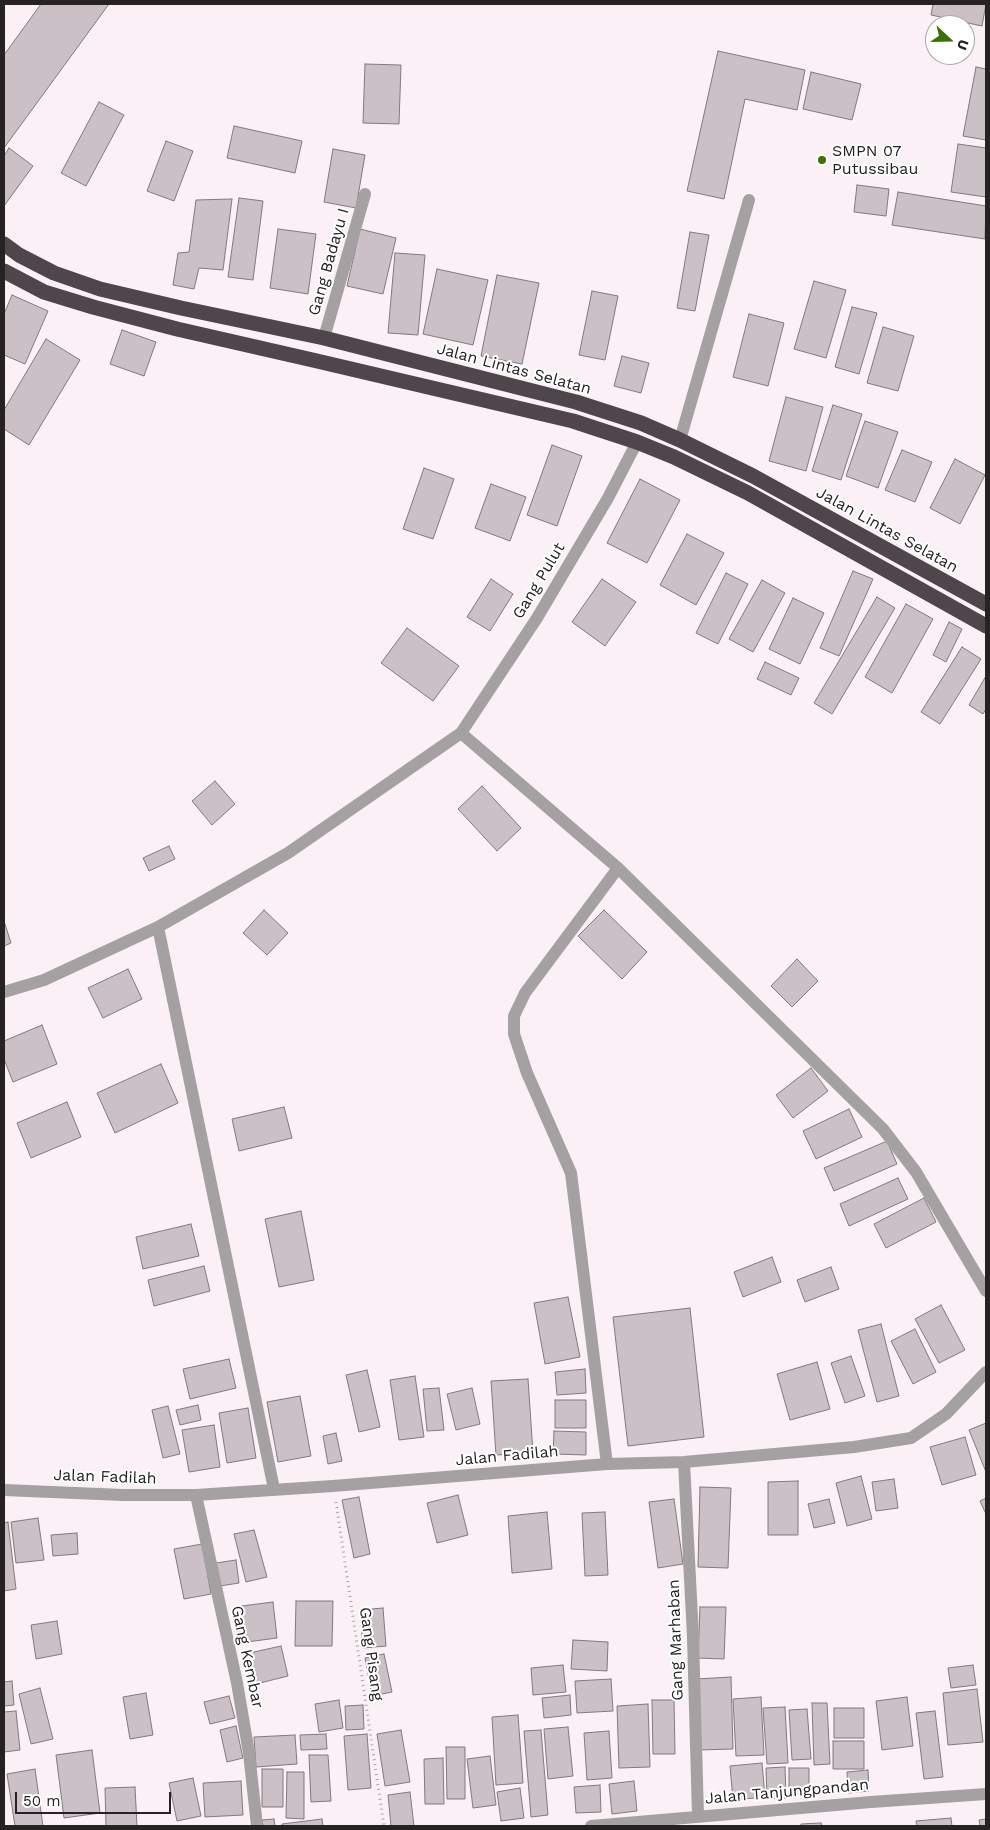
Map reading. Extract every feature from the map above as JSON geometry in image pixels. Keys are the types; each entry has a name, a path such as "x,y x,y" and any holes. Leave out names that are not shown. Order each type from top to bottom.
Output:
{"highway":[{"name":"Jalan Lintas Selatan","path":"4,244 54,273 100,289 324,338 576,402 641,423 753,476 986,604"},
{"path":"4,271 44,292 177,330 573,421 637,442 674,457 748,493 986,626"},
{"path":"448,392 453,371"}],"street":[{"name":"Gang Badayu I","path":"324,338 365,194"},
{"path":"680,440 749,200"},
{"name":"Gang Pulut","path":"462,733 542,610 608,498 637,442"},
{"path":"4,992 44,980 158,927 288,853 462,733 618,868 883,1129 916,1172 986,1291"},
{"path":"607,1464 571,1173 527,1073 514,1034 514,1016 524,993 618,868"},
{"path":"158,927 274,1489"},
{"name":"Jalan Fadilah","path":"4,1490 123,1495 196,1495 607,1464 684,1462 854,1447 911,1438 946,1414 986,1372"},
{"name":"Gang Marhaban","path":"684,1462 693,1637 698,1816"},
{"name":"Gang Kembar","path":"196,1495 240,1700 249,1752 257,1826"},
{"name":"Jalan Tanjungpandan","path":"591,1826 986,1794"}],"path":[{"name":"Gang Pisang","path":"333,1486 384,1826"}],"building":[{"path":"41,4 109,4 4,148 4,55"},
{"path":"933,4 986,4 982,26 975,24 975,15 931,15"},
{"path":"718,51 805,70 797,110 745,99 724,199 687,191"},
{"path":"365,64 401,65 399,124 363,123"},
{"path":"976,67 986,69 986,140 963,136"},
{"path":"811,72 861,84 852,120 803,109"},
{"path":"99,102 124,115 86,186 61,173"},
{"path":"234,126 302,141 295,173 227,158"},
{"path":"166,141 193,151 174,201 147,191"},
{"path":"958,144 986,148 986,197 951,192"},
{"path":"9,148 33,166 4,206 4,156"},
{"path":"333,149 365,155 356,208 324,202"},
{"path":"857,185 889,189 886,216 854,212"},
{"path":"898,192 986,206 985,239 892,225"},
{"path":"239,198 263,201 253,280 228,277"},
{"path":"232,199 223,270 199,268 194,289 173,285 178,253 189,252 196,200"},
{"path":"278,229 316,234 308,294 270,288"},
{"path":"360,229 396,238 383,294 347,286"},
{"path":"690,232 709,235 695,311 677,308"},
{"path":"395,253 425,255 418,335 388,333"},
{"path":"437,269 488,280 473,345 423,334"},
{"path":"497,275 539,283 522,364 481,356"},
{"path":"814,281 846,290 826,358 794,349"},
{"path":"592,291 618,296 605,360 579,355"},
{"path":"12,295 48,311 25,364 4,355 4,314"},
{"path":"852,307 877,313 859,374 835,367"},
{"path":"749,314 784,323 768,386 733,377"},
{"path":"883,327 914,336 898,391 867,383"},
{"path":"122,330 156,342 144,376 110,364"},
{"path":"46,339 80,360 29,445 4,429 4,410"},
{"path":"622,356 649,363 641,393 614,386"},
{"path":"786,397 823,407 806,471 769,461"},
{"path":"833,405 862,414 841,480 812,471"},
{"path":"865,421 898,432 878,488 846,476"},
{"path":"552,445 582,456 557,526 527,515"},
{"path":"902,450 932,462 915,502 885,490"},
{"path":"955,459 985,475 960,524 930,508"},
{"path":"424,468 454,479 433,539 403,529"},
{"path":"640,479 680,500 647,563 607,543"},
{"path":"491,484 526,497 510,541 475,528"},
{"path":"687,534 724,553 696,605 660,585"},
{"path":"853,571 873,579 839,656 820,648"},
{"path":"726,573 748,584 718,644 696,633"},
{"path":"491,579 513,594 490,631 467,617"},
{"path":"602,579 636,602 605,646 572,622"},
{"path":"762,580 785,593 753,652 729,639"},
{"path":"877,597 895,608 832,714 814,703"},
{"path":"793,598 824,613 800,664 769,649"},
{"path":"906,604 933,619 892,693 865,677"},
{"path":"949,622 962,629 946,662 933,655"},
{"path":"407,628 459,666 433,701 381,663"},
{"path":"962,647 981,659 940,724 921,712"},
{"path":"765,662 799,678 791,695 757,679"},
{"path":"986,676 986,709 983,714 969,705"},
{"path":"215,781 235,804 212,825 192,801"},
{"path":"482,786 521,828 497,851 458,809"},
{"path":"169,846 175,859 149,871 143,858"},
{"path":"264,910 288,933 267,955 243,933"},
{"path":"604,910 647,952 622,979 578,936"},
{"path":"4,921 11,943 4,946"},
{"path":"797,959 818,981 792,1007 771,986"},
{"path":"128,969 142,999 103,1018 88,988"},
{"path":"42,1025 57,1064 13,1082 4,1059 4,1041"},
{"path":"161,1064 178,1103 115,1133 97,1093"},
{"path":"811,1068 828,1091 793,1118 776,1095"},
{"path":"67,1102 81,1137 31,1158 17,1123"},
{"path":"284,1107 292,1138 239,1151 232,1119"},
{"path":"849,1109 862,1137 816,1159 803,1131"},
{"path":"887,1141 897,1164 834,1191 824,1168"},
{"path":"898,1178 908,1199 849,1226 840,1204"},
{"path":"924,1198 936,1222 886,1248 874,1224"},
{"path":"301,1211 314,1280 279,1287 265,1219"},
{"path":"191,1224 199,1256 143,1269 136,1237"},
{"path":"772,1257 781,1282 743,1297 734,1272"},
{"path":"204,1266 210,1291 154,1306 148,1280"},
{"path":"831,1267 839,1289 805,1302 797,1280"},
{"path":"568,1297 580,1357 545,1364 534,1303"},
{"path":"941,1305 965,1350 939,1363 915,1319"},
{"path":"690,1308 704,1437 628,1446 613,1317"},
{"path":"881,1324 899,1396 877,1402 858,1330"},
{"path":"915,1329 936,1372 913,1384 891,1341"},
{"path":"851,1356 865,1396 845,1403 831,1363"},
{"path":"229,1359 236,1388 190,1399 183,1369"},
{"path":"817,1362 830,1409 790,1420 777,1374"},
{"path":"585,1369 586,1393 557,1395 555,1372"},
{"path":"367,1370 380,1427 359,1432 346,1375"},
{"path":"415,1376 424,1437 399,1440 390,1380"},
{"path":"528,1379 533,1453 496,1455 491,1381"},
{"path":"439,1388 444,1430 427,1431 423,1389"},
{"path":"472,1388 480,1424 456,1430 447,1394"},
{"path":"300,1396 311,1456 278,1462 267,1402"},
{"path":"555,1400 586,1400 586,1428 555,1428"},
{"path":"198,1405 201,1420 180,1425 176,1410"},
{"path":"168,1406 180,1454 163,1458 152,1410"},
{"path":"248,1408 256,1458 227,1463 219,1413"},
{"path":"986,1423 986,1472 969,1430"},
{"path":"214,1425 220,1467 189,1472 182,1430"},
{"path":"554,1431 586,1432 586,1455 553,1454"},
{"path":"336,1433 342,1461 328,1464 323,1436"},
{"path":"965,1437 976,1475 942,1485 930,1447"},
{"path":"861,1476 872,1519 847,1526 836,1483"},
{"path":"894,1479 898,1508 876,1511 872,1482"},
{"path":"798,1481 798,1535 768,1535 768,1482"},
{"path":"700,1487 731,1488 728,1568 698,1567"},
{"path":"458,1495 468,1535 437,1543 427,1503"},
{"path":"359,1497 370,1554 354,1558 342,1500"},
{"path":"986,1498 986,1514 980,1501"},
{"path":"674,1499 683,1564 658,1568 649,1502"},
{"path":"829,1499 835,1523 814,1528 808,1504"},
{"path":"547,1512 552,1569 512,1573 508,1516"},
{"path":"605,1512 608,1575 585,1576 582,1513"},
{"path":"38,1518 44,1560 16,1563 11,1522"},
{"path":"8,1522 16,1589 4,1591 4,1523"},
{"path":"254,1530 267,1577 246,1582 234,1534"},
{"path":"77,1533 78,1554 53,1556 51,1535"},
{"path":"202,1544 211,1594 184,1599 174,1549"},
{"path":"236,1560 239,1583 220,1586 216,1563"},
{"path":"296,1601 333,1601 332,1646 295,1646"},
{"path":"273,1602 277,1638 239,1643 234,1607"},
{"path":"700,1607 726,1607 724,1659 698,1658"},
{"path":"383,1608 386,1646 363,1648 360,1610"},
{"path":"57,1621 62,1654 36,1659 31,1625"},
{"path":"573,1640 608,1642 607,1671 571,1669"},
{"path":"281,1646 288,1676 252,1685 245,1654"},
{"path":"384,1654 392,1692 372,1696 365,1658"},
{"path":"563,1665 566,1692 533,1695 531,1668"},
{"path":"973,1665 976,1685 951,1688 948,1668"},
{"path":"731,1677 733,1749 698,1750 696,1679"},
{"path":"611,1679 613,1711 577,1713 575,1681"},
{"path":"12,1681 14,1705 4,1706 4,1682"},
{"path":"40,1688 53,1739 31,1744 19,1694"},
{"path":"977,1689 983,1742 948,1745 943,1693"},
{"path":"146,1693 153,1735 130,1739 123,1697"},
{"path":"570,1695 571,1715 544,1718 542,1698"},
{"path":"229,1696 235,1718 210,1724 204,1702"},
{"path":"761,1697 764,1755 736,1756 733,1699"},
{"path":"907,1697 913,1746 882,1750 876,1701"},
{"path":"339,1700 343,1728 319,1732 315,1704"},
{"path":"652,1700 674,1700 675,1754 653,1754"},
{"path":"812,1703 827,1703 830,1764 814,1765"},
{"path":"648,1704 650,1767 619,1768 617,1706"},
{"path":"363,1705 364,1729 346,1730 345,1706"},
{"path":"785,1707 788,1763 767,1764 763,1708"},
{"path":"834,1708 864,1708 864,1738 834,1738"},
{"path":"807,1709 811,1759 792,1760 789,1710"},
{"path":"16,1711 20,1750 4,1752 4,1712"},
{"path":"935,1711 943,1777 924,1779 916,1713"},
{"path":"518,1715 523,1783 496,1785 492,1717"},
{"path":"236,1726 243,1758 227,1762 220,1730"},
{"path":"568,1727 573,1776 548,1779 544,1729"},
{"path":"401,1730 410,1782 385,1786 377,1734"},
{"path":"541,1730 548,1815 531,1817 524,1731"},
{"path":"609,1731 612,1778 587,1780 584,1733"},
{"path":"326,1734 327,1749 301,1750 300,1735"},
{"path":"367,1734 371,1788 348,1790 344,1736"},
{"path":"295,1735 297,1764 256,1767 254,1737"},
{"path":"833,1741 864,1741 864,1769 833,1769"},
{"path":"446,1747 465,1747 465,1799 447,1799"},
{"path":"92,1750 100,1813 64,1818 56,1755"},
{"path":"309,1755 328,1755 331,1801 311,1802"},
{"path":"490,1756 496,1805 473,1808 467,1759"},
{"path":"443,1758 444,1804 425,1804 424,1759"},
{"path":"762,1763 765,1797 733,1800 730,1766"},
{"path":"785,1767 786,1798 767,1799 766,1768"},
{"path":"789,1768 809,1768 809,1794 789,1794"},
{"path":"35,1769 43,1826 15,1826 7,1774"},
{"path":"262,1769 283,1769 283,1807 262,1807"},
{"path":"868,1770 869,1791 848,1793 847,1772"},
{"path":"287,1772 304,1772 304,1819 286,1818"},
{"path":"193,1778 201,1816 177,1821 169,1783"},
{"path":"241,1781 243,1815 205,1817 203,1783"},
{"path":"634,1781 637,1811 612,1814 609,1784"},
{"path":"600,1785 601,1812 576,1813 574,1787"},
{"path":"135,1787 137,1826 106,1826 105,1788"},
{"path":"520,1788 524,1818 501,1821 497,1792"},
{"path":"410,1792 414,1826 391,1826 388,1795"},
{"path":"951,1818 952,1826 917,1826 916,1821"},
{"path":"274,1819 275,1826 263,1826 262,1820"},
{"path":"322,1819 323,1826 282,1826 282,1824"},
{"path":"986,1819 986,1826 980,1826 979,1820"},
{"path":"821,1823 822,1826 801,1826 801,1824"}],"place":[{"name":"SMPN 07 Putussibau","path":"822,160"}]}
